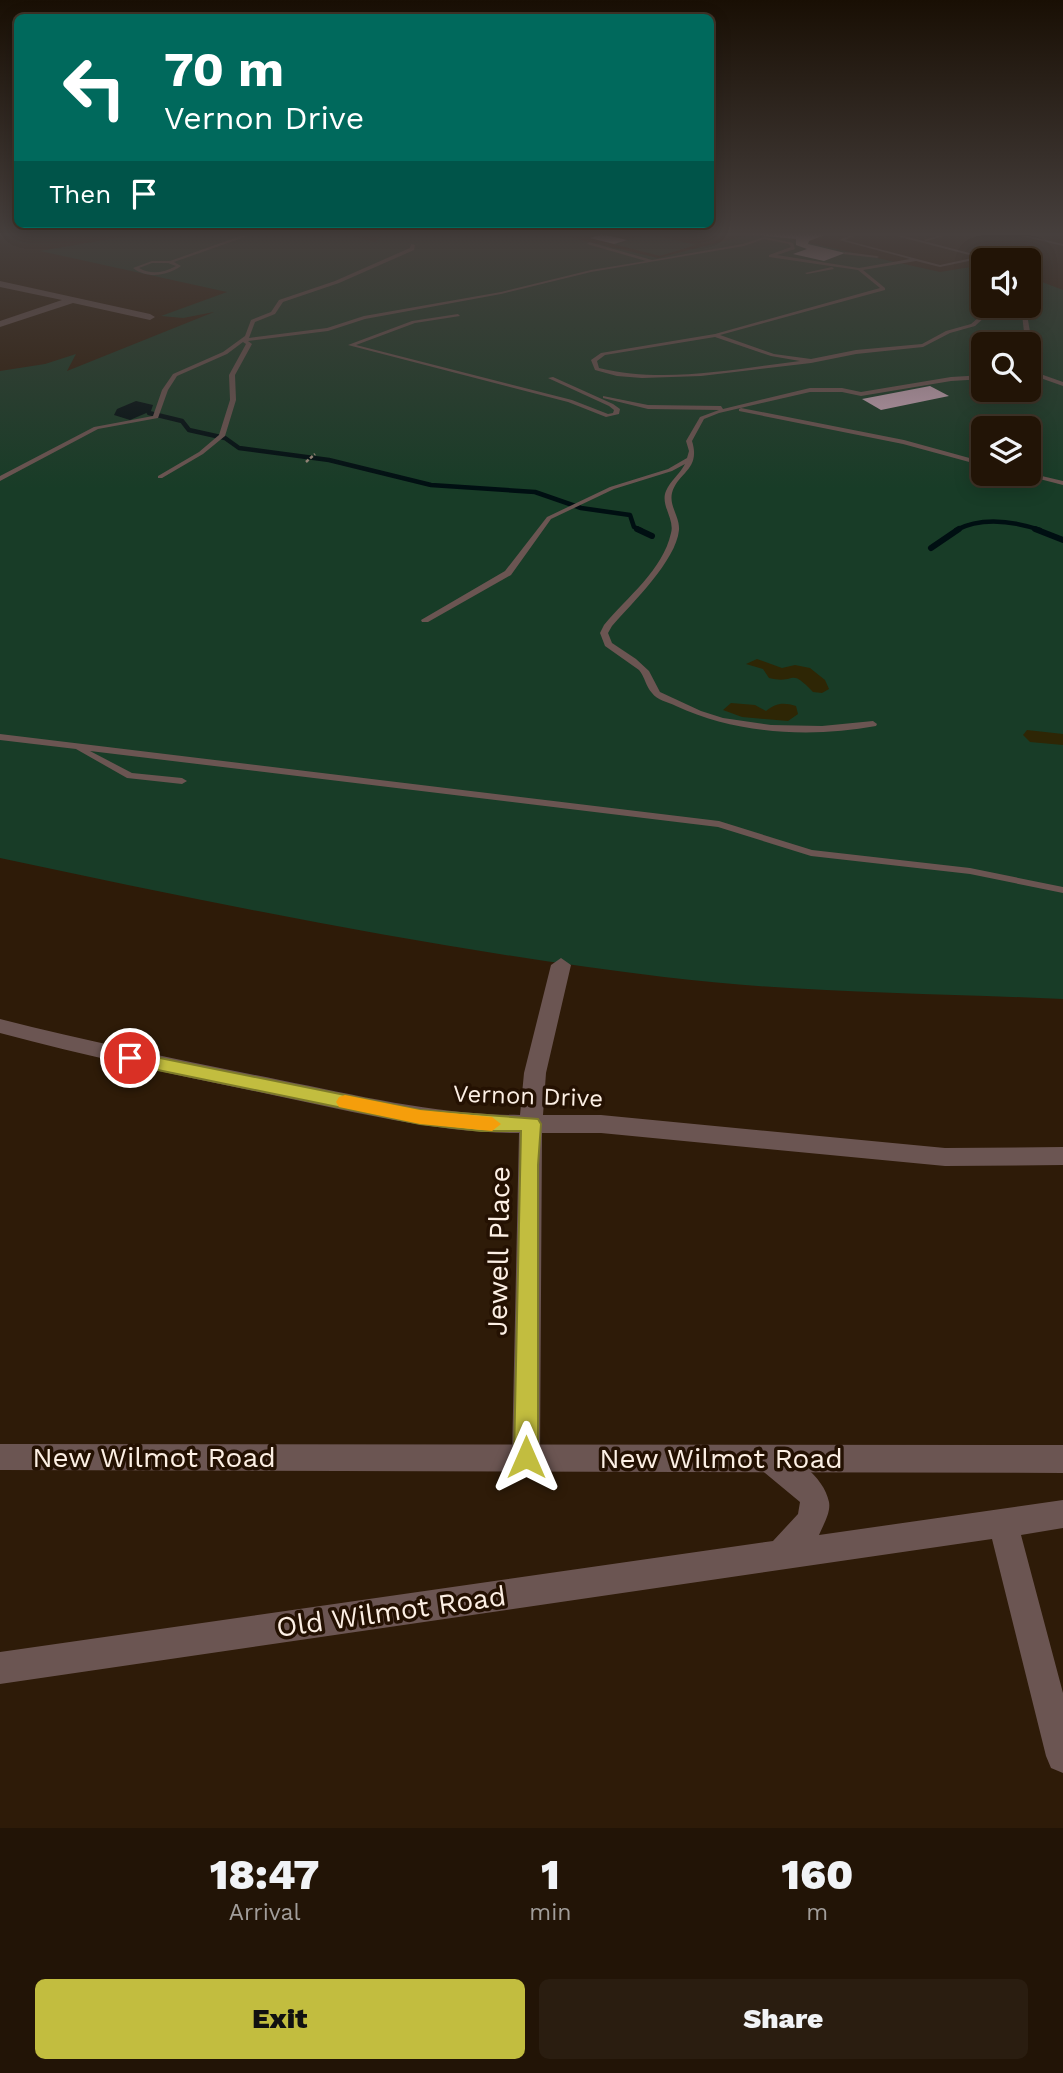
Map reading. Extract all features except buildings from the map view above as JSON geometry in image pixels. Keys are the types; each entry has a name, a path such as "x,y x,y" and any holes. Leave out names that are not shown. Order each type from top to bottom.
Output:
{"street":[{"path":"0,324 21,317"},
{"name":"Jewell Place","path":"526,1457 528,1165 536,1073 561,965"},
{"name":"Vernon Drive","path":"0,1026 96,1051 420,1117 481,1124 601,1124 945,1157 1063,1156"},
{"name":"New Wilmot Road","path":"0,1457 1063,1459"},
{"path":"768,1458 806,1484 815,1500 814,1516 808,1529 781,1554"},
{"name":"Old Wilmot Road","path":"0,1668 1063,1514"},
{"path":"1003,1523 1063,1756"}],"lane":[{"path":"244,340 253,321 262,317"},
{"path":"0,479 96,428 156,417 165,390 178,372 211,360 244,340 328,329 368,317"},
{"path":"440,317 414,322 351,345 570,401 608,416 616,414 617,408 551,378"},
{"path":"780,317 715,335 603,354 594,360 597,369 620,376 710,373 923,345 934,342 948,332 973,325 981,318"},
{"path":"715,335 773,355 811,361"},
{"path":"160,477 220,438 233,400 232,375 249,344 244,340"},
{"path":"1041,377 1063,376"},
{"path":"1041,377 1063,384"},
{"path":"873,724 803,729 732,724 685,708 653,691 648,676 637,663 608,645 604,639 608,625 648,583 675,536 676,522 668,498 669,491 688,469 692,451 689,441 702,418 810,390 842,390 861,394 971,378"},
{"path":"581,392 648,407 730,409 904,442 971,460"},
{"path":"425,620 508,573 549,518 612,488 670,470 690,459"},
{"path":"1041,478 1063,483"},
{"path":"0,737 719,824 811,853 970,871 1063,890"},
{"path":"64,744 90,753 116,771 130,776 182,781"}],"path":[{"path":"306,462 316,454"}],"green space":[{"path":"201,317 1063,317 1063,999 763,986 580,966 331,925 0,858 0,371 45,364 76,354 67,371"}],"sand":[{"path":"757,659 782,668 795,665 810,668 825,680 829,689 822,693 813,692 796,678 769,678 763,669 746,664"},
{"path":"731,703 755,705 766,711 776,705 787,704 796,706 798,714 788,721 742,717 723,710"},
{"path":"1027,730 1063,734 1063,745 1030,742 1023,735"}],"shaded area":[{"path":"136,401 153,405 151,411 130,420 114,415 117,409"}],"waterway":[{"path":"149,413 182,421 189,430 225,438 239,448 329,460 431,485 535,492 581,508 630,515 634,527 641,530"},
{"path":"956,530 987,521 1019,524 1040,530"},
{"path":"637,529 652,536"},
{"path":"931,548 959,529"},
{"path":"1035,529 1063,540"}],"slow traffic":[{"path":"345,1102 420,1117 492,1124"}],"route":[{"path":"130,1058 420,1117 481,1124 531,1124 528,1165 526,1457"}]}
